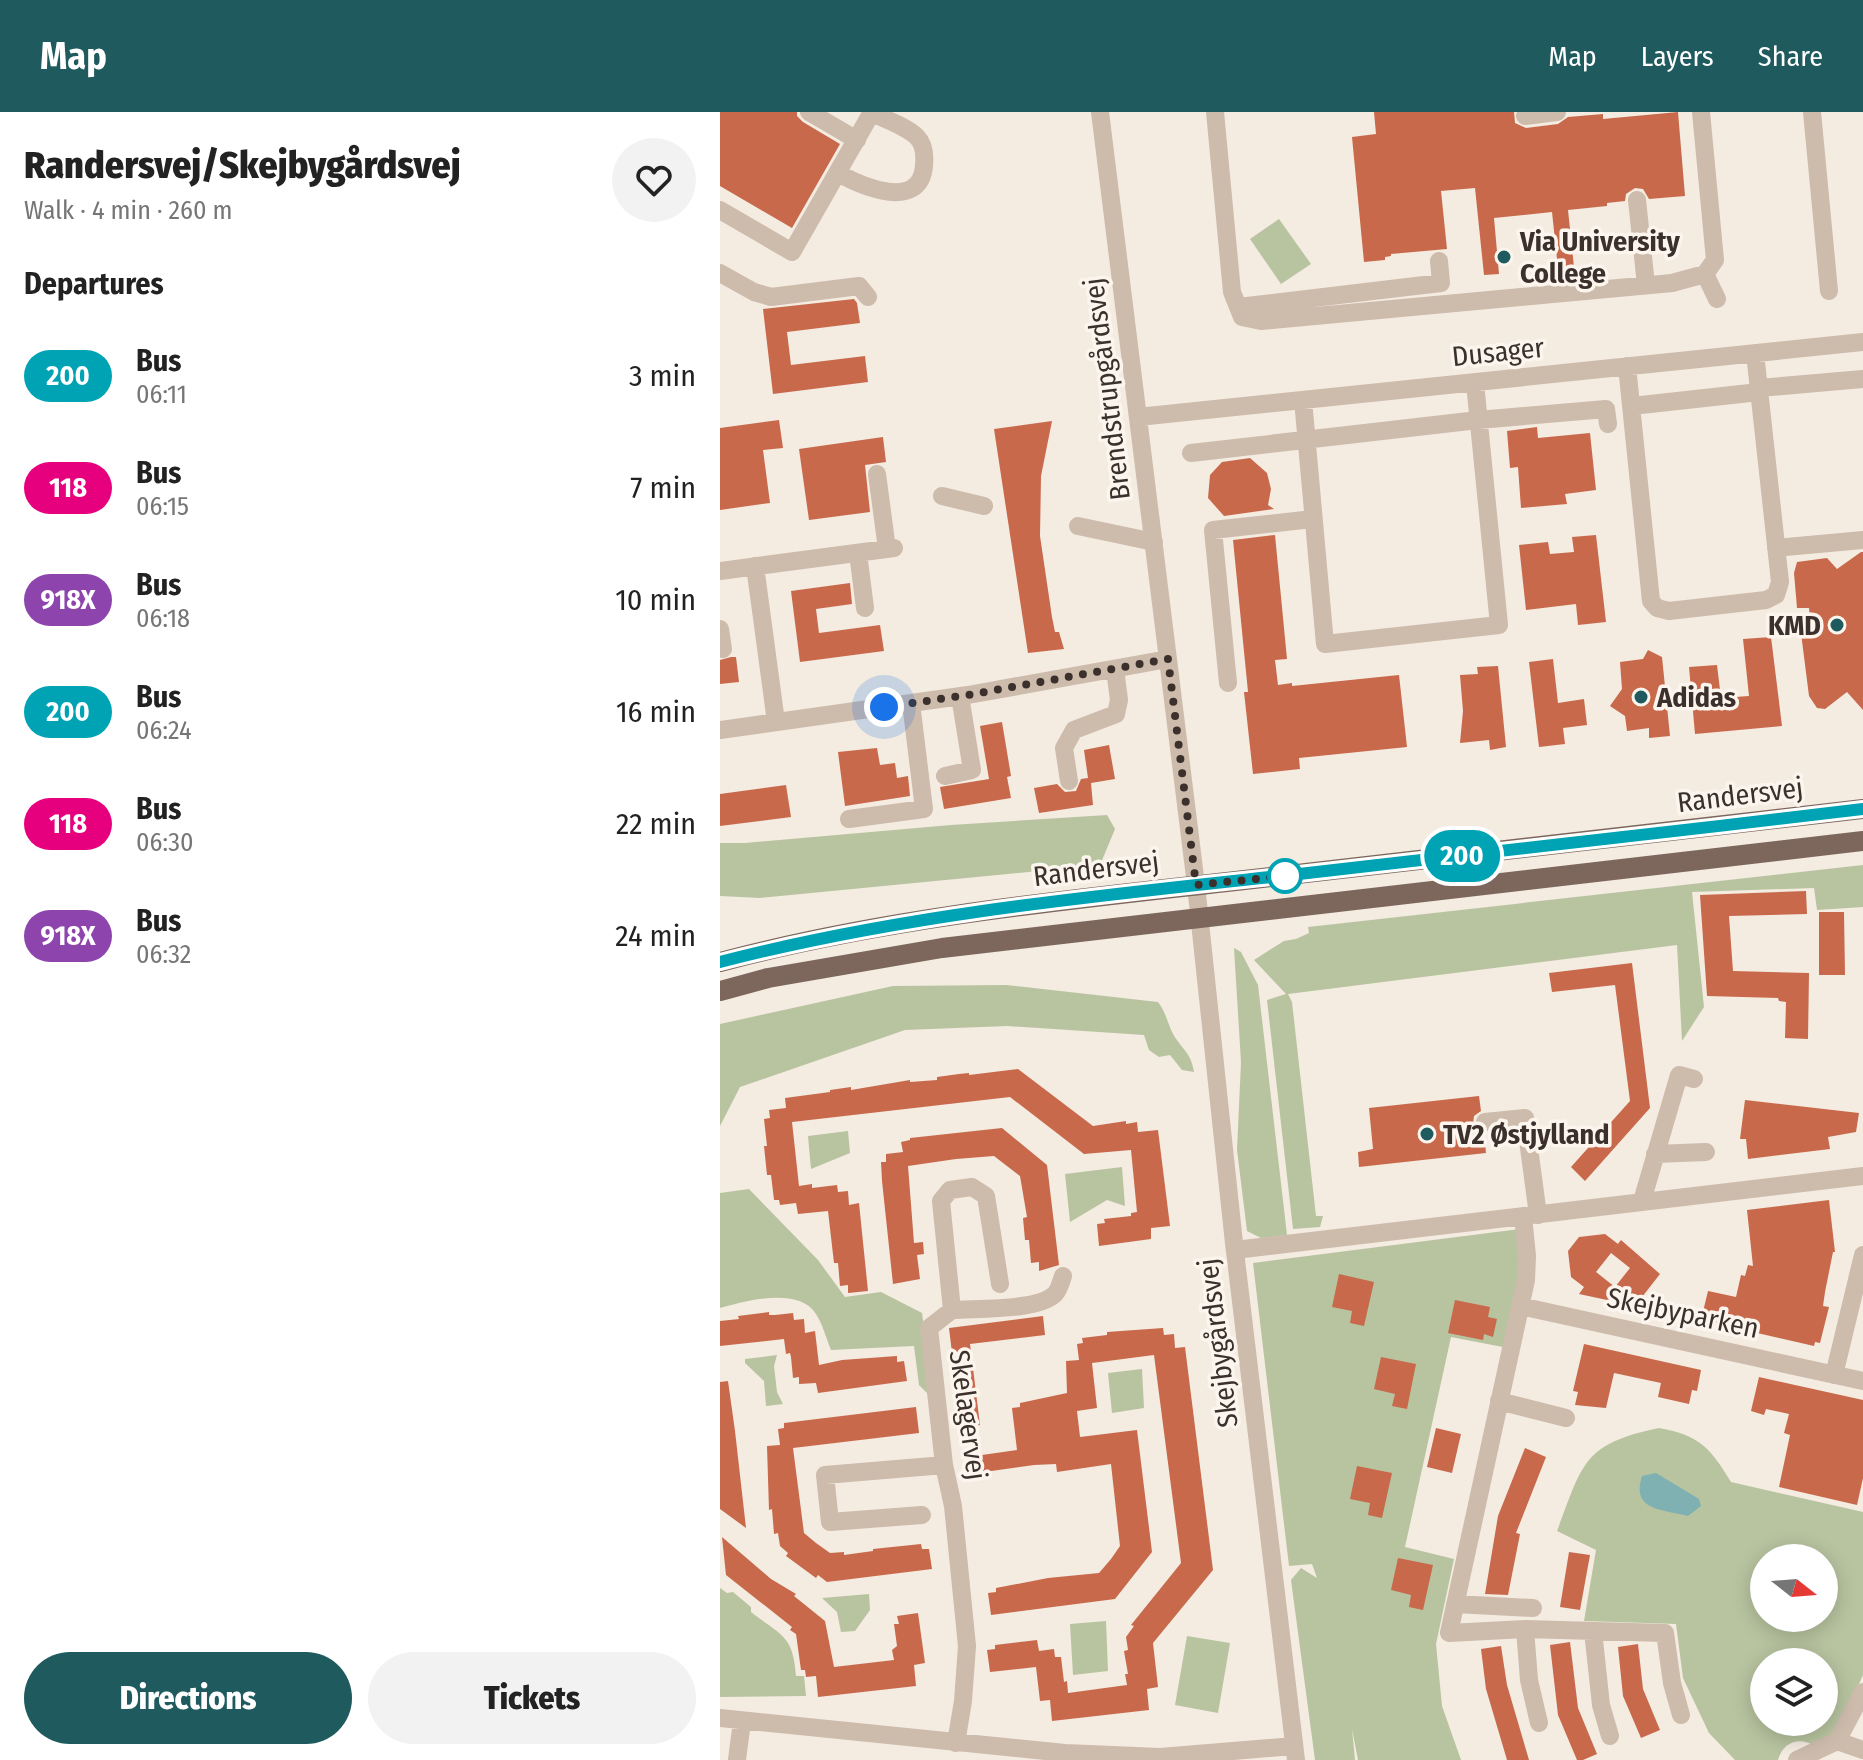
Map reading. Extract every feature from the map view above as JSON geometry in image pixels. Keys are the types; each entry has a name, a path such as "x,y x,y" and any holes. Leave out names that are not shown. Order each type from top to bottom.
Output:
{"main road":[{"name":"Randersvej","path":"720,962 893,925 1047,903 1863,809"},
{"path":"720,991 768,978 942,948 1863,841"}],"street":[{"path":"809,112 857,140"},
{"path":"720,210 792,252 872,112 916,136 923,146 923,174 918,183 907,190 882,192 838,173"},
{"name":"Brendstrupgårdsvej","path":"1100,112 1196,885"},
{"path":"1215,112 1232,292 1242,317 1261,321 1672,283 1705,274 1715,260 1701,112"},
{"path":"1525,116 1557,112"},
{"path":"1812,112 1829,291"},
{"path":"1637,200 1646,285"},
{"path":"1238,307 1441,283 1439,261"},
{"path":"720,273 754,292 771,297 859,286 868,297"},
{"path":"1705,274 1717,299"},
{"name":"Dusager","path":"1138,417 1863,342"},
{"path":"1627,366 1651,601 1657,608 1669,611 1766,600 1776,595 1780,582 1755,353"},
{"path":"1632,406 1863,379"},
{"path":"1303,400 1325,644 1499,625 1475,383"},
{"path":"1191,453 1478,420 1606,409 1608,424"},
{"path":"720,571 890,548 877,474"},
{"path":"942,496 984,506"},
{"path":"1228,683 1213,530 1313,519"},
{"path":"1078,526 1154,542"},
{"path":"1776,548 1863,540"},
{"path":"858,553 865,608"},
{"path":"755,566 776,722"},
{"path":"720,629 723,649"},
{"path":"720,730 960,696 1168,659"},
{"path":"1069,781 1064,748 1074,730 1116,714 1119,700 1115,669"},
{"path":"945,776 972,770 960,696"},
{"path":"849,819 924,809 911,703"},
{"name":"Skejbygårdsvej","path":"1196,885 1235,1250 1295,1753"},
{"path":"1642,1201 1655,1154 1687,1077"},
{"path":"1485,1122 1525,1118 1530,1216 1527,1266 1449,1633 1525,1629 1665,1633 1672,1683 1681,1715"},
{"path":"1655,1154 1706,1152"},
{"path":"1235,1250 1863,1176"},
{"name":"Skelagervej","path":"956,1743 967,1646 953,1506 944,1465 929,1328 952,1310 941,1201 950,1190 972,1187 986,1196 1000,1284"},
{"path":"1834,1375 1863,1255"},
{"path":"952,1310 1028,1305 1043,1301 1057,1293 1063,1276"},
{"name":"Skejbyparken","path":"1520,1306 1863,1381"},
{"path":"1499,1401 1566,1418"},
{"path":"922,1515 830,1522 825,1475 944,1465"},
{"path":"1455,1604 1533,1608"},
{"path":"1525,1629 1529,1680 1539,1723"},
{"path":"1593,1631 1601,1705 1610,1736"},
{"path":"1797,1760 1837,1741 1863,1692"},
{"path":"720,1718 956,1743 981,1753 1172,1758 1295,1753"},
{"path":"737,1760 742,1721"},
{"path":"1837,1741 1863,1750"}],"green space":[{"path":"1279,219 1311,264 1281,284 1250,239"},
{"path":"1107,815 1115,829 1100,865 760,898 720,896 720,843"},
{"path":"1863,865 1863,907 1817,910 1814,888 1692,892 1704,1007 1682,1041 1677,945 1288,994 1292,1002 1316,1216 1323,1216 1320,1227 1293,1229 1267,1000 1286,994 1254,960 1284,941 1309,933 1308,927"},
{"path":"1234,948 1241,952 1258,985 1287,1235 1261,1238 1247,1231 1237,1150 1241,1062"},
{"path":"1006,985 1158,1002 1194,1072 1182,1070 1170,1055 1159,1057 1149,1050 1144,1035 1007,1026 905,1030 740,1087 720,1126 720,1024 893,986"},
{"path":"848,1131 850,1153 811,1169 808,1136"},
{"path":"1122,1167 1125,1206 1107,1200 1070,1222 1065,1174"},
{"path":"749,1189 818,1260 845,1297 881,1292 922,1313 933,1399 919,1385 914,1346 831,1350 816,1314 808,1305 797,1300 771,1298 720,1308 720,1193"},
{"path":"1520,1229 1523,1254 1508,1348 1451,1337 1405,1547 1454,1559 1436,1644 1442,1706 1461,1760 1358,1760 1352,1729 1355,1760 1315,1760 1291,1580 1301,1568 1317,1578 1312,1564 1289,1566 1253,1263"},
{"path":"777,1355 774,1366 777,1392 783,1404 766,1406 764,1381 745,1363 745,1359"},
{"path":"1142,1369 1144,1408 1112,1413 1108,1373"},
{"path":"1659,1428 1673,1431 1703,1445 1731,1482 1863,1512 1863,1675 1838,1731 1838,1648 1750,1648 1750,1736 1835,1738 1815,1746 1803,1741 1792,1742 1778,1760 1735,1760 1709,1733 1683,1678 1676,1624 1584,1621 1596,1550 1557,1531 1580,1473 1589,1460 1614,1441"},
{"path":"720,1588 727,1593 733,1592 751,1607 751,1612 789,1644 796,1676 804,1676 806,1696 720,1697"},
{"path":"869,1594 870,1610 855,1631 841,1632 837,1612 822,1598"},
{"path":"1106,1621 1108,1671 1073,1675 1070,1624"},
{"path":"1187,1636 1230,1643 1218,1713 1175,1705"}],"water":[{"path":"1656,1473 1699,1499 1701,1506 1688,1516 1645,1502 1641,1496 1642,1476"}],"building":[{"path":"720,112 797,112 803,122 840,144 792,228 720,186"},
{"path":"1374,112 1514,112 1515,123 1526,128 1558,124 1568,117 1603,114 1603,119 1678,112 1685,196 1649,199 1643,189 1635,188 1626,194 1625,201 1568,210 1574,267 1558,268 1552,212 1494,218 1499,274 1484,275 1475,188 1441,191 1447,249 1391,254 1385,260 1364,262 1352,137 1376,134"},
{"path":"854,299 860,323 787,332 791,365 865,356 868,382 773,394 763,309"},
{"path":"779,420 783,448 763,450 770,503 720,510 720,428"},
{"path":"1052,421 1041,476 1040,536 1055,632 1059,632 1064,649 1028,653 994,429"},
{"path":"1537,427 1538,438 1590,433 1596,490 1565,494 1567,504 1521,508 1518,467 1510,468 1507,431"},
{"path":"883,437 886,462 865,465 870,512 809,520 799,449"},
{"path":"1250,458 1267,473 1271,489 1268,505 1274,509 1224,516 1208,498 1210,475 1222,462"},
{"path":"1275,535 1287,659 1275,660 1278,685 1399,675 1407,747 1299,758 1300,769 1253,774 1233,540"},
{"path":"1596,535 1606,622 1578,625 1576,604 1526,610 1519,545 1548,542 1550,554 1574,552 1572,537"},
{"name":"KMD","path":"1861,552 1863,710 1847,692 1825,709 1817,708 1809,696 1801,633 1811,632 1809,608 1797,608 1794,573 1797,562 1827,558 1837,569"},
{"path":"850,583 852,604 816,609 819,633 880,625 884,651 800,662 791,591"},
{"path":"1771,637 1782,726 1695,734 1689,667 1717,665 1721,698 1749,696 1743,639"},
{"name":"Adidas","path":"1648,650 1662,657 1670,736 1649,738 1649,728 1627,731 1625,716 1610,706 1622,689 1620,662 1643,659"},
{"path":"736,657 739,682 720,684 720,660"},
{"path":"1553,659 1558,703 1584,699 1587,725 1563,728 1565,744 1539,747 1529,662"},
{"path":"1498,666 1506,747 1490,750 1489,740 1460,743 1463,711 1460,675 1478,674 1477,667"},
{"path":"1002,722 1011,776 1007,777 1011,798 944,809 940,787 989,779 980,726"},
{"path":"1109,745 1115,779 1091,783 1093,805 1039,813 1034,788 1057,784 1065,792 1076,791 1081,779 1088,778 1084,750"},
{"path":"877,748 880,765 895,763 897,778 908,776 910,796 845,806 838,752"},
{"path":"786,785 791,817 720,826 720,794"},
{"path":"1806,891 1807,914 1729,916 1733,971 1809,973 1808,1039 1785,1038 1786,1002 1778,998 1707,996 1700,895"},
{"path":"1819,912 1844,912 1845,975 1819,975"},
{"path":"1632,963 1650,1108 1585,1181 1571,1167 1630,1101 1615,985 1552,992 1549,973"},
{"path":"1018,1069 1093,1126 1126,1121 1126,1124 1137,1122 1138,1132 1158,1130 1170,1226 1151,1228 1151,1239 1099,1246 1097,1224 1105,1223 1104,1219 1131,1216 1131,1213 1137,1212 1131,1150 1084,1154 1010,1097 792,1122 799,1186 837,1185 838,1192 848,1191 849,1205 859,1203 868,1291 848,1293 848,1285 840,1286 838,1263 834,1263 828,1211 798,1214 796,1203 780,1205 779,1200 774,1200 764,1146 767,1146 764,1119 770,1118 769,1110 786,1108 785,1098 830,1090"},
{"name":"TV2 Østjylland","path":"1479,1096 1481,1111 1474,1116 1473,1124 1476,1130 1484,1134 1486,1153 1359,1167 1358,1152 1373,1149 1369,1108"},
{"path":"1745,1100 1859,1113 1856,1132 1828,1137 1830,1149 1748,1159 1746,1139 1740,1139"},
{"path":"1002,1128 1047,1165 1059,1265 1039,1271 1039,1262 1031,1263 1029,1240 1025,1240 1023,1218 1027,1217 1020,1176 994,1156 956,1159 908,1166 914,1243 923,1242 924,1254 917,1255 920,1279 893,1284 882,1181 881,1162 886,1162 886,1154 903,1152 901,1142 910,1138"},
{"path":"1829,1200 1835,1252 1825,1292 1823,1306 1829,1307 1820,1343 1815,1342 1814,1346 1701,1320 1708,1291 1736,1297 1741,1275 1745,1276 1748,1265 1753,1266 1747,1210"},
{"path":"1605,1234 1618,1244 1621,1240 1660,1274 1635,1306 1579,1294 1584,1287 1571,1277 1568,1251 1579,1237","holes":["1611,1253 1630,1268 1615,1287 1596,1272"]},
{"path":"1339,1274 1374,1282 1364,1326 1350,1323 1352,1311 1332,1307"},
{"path":"1455,1300 1490,1307 1488,1317 1497,1319 1493,1337 1484,1334 1483,1340 1448,1333"},
{"path":"769,1312 769,1315 793,1313 794,1320 804,1319 805,1333 815,1331 819,1365 897,1356 897,1362 904,1361 907,1381 818,1393 816,1383 799,1384 799,1377 793,1378 791,1357 790,1353 786,1354 784,1339 720,1346 720,1321"},
{"path":"1043,1316 1045,1335 970,1344 980,1425 961,1428 949,1328"},
{"path":"1163,1328 1164,1335 1174,1334 1175,1348 1185,1347 1213,1570 1153,1643 1158,1687 1147,1689 1149,1710 1052,1721 1050,1700 1040,1701 1036,1667 990,1672 987,1650 995,1649 995,1645 1037,1640 1039,1651 1054,1649 1055,1657 1061,1657 1068,1693 1127,1685 1124,1651 1128,1650 1126,1637 1134,1626 1131,1625 1181,1563 1154,1355 1092,1363 1097,1408 1077,1411 1080,1437 1137,1430 1152,1552 1115,1599 991,1615 988,1593 996,1592 996,1588 1048,1578 1099,1573 1111,1559 1120,1546 1111,1464 1057,1472 1056,1464 1034,1465 970,1474 968,1457 1017,1450 1012,1408 1020,1407 1020,1403 1067,1393 1066,1361 1079,1360 1077,1344 1083,1343 1082,1338 1107,1335 1107,1332"},
{"path":"1584,1344 1701,1370 1697,1391 1692,1390 1689,1404 1658,1397 1661,1383 1614,1373 1606,1408 1575,1405 1578,1392 1573,1391"},
{"path":"1381,1357 1416,1364 1407,1409 1392,1406 1395,1394 1374,1389"},
{"path":"1759,1377 1863,1400 1863,1478 1857,1505 1779,1487 1790,1435 1784,1433 1789,1414 1766,1409 1764,1415 1751,1411"},
{"path":"728,1381 746,1528 720,1509 720,1382"},
{"path":"916,1407 919,1433 793,1448 804,1533 830,1553 844,1552 844,1555 921,1544 922,1549 929,1549 932,1569 827,1582 818,1575 816,1578 786,1556 788,1553 780,1546 778,1533 774,1534 772,1509 769,1510 767,1446 780,1445 778,1429 784,1428 784,1423"},
{"path":"1436,1428 1461,1434 1452,1473 1427,1467"},
{"path":"1525,1448 1546,1457 1516,1533 1520,1534 1508,1595 1485,1594 1498,1516"},
{"path":"1357,1466 1392,1473 1382,1518 1368,1515 1370,1503 1350,1499"},
{"path":"722,1537 771,1579 796,1594 794,1596 825,1621 834,1667 894,1660 892,1650 897,1646 894,1624 899,1624 897,1616 918,1613 925,1663 914,1665 916,1686 818,1697 816,1676 806,1677 805,1670 801,1670 796,1634 790,1630 792,1627 726,1575"},
{"path":"1569,1552 1590,1555 1580,1610 1560,1607"},
{"path":"1398,1558 1433,1565 1423,1610 1409,1607 1411,1595 1391,1590"},
{"path":"1570,1642 1578,1708 1597,1754 1583,1760 1577,1760 1558,1715 1550,1645"},
{"path":"1638,1644 1643,1689 1660,1730 1641,1738 1623,1696 1618,1647"},
{"path":"1501,1646 1507,1685 1529,1760 1507,1760 1486,1689 1481,1649"}],"bus line":[{"name":"200","path":"720,962 893,925 1047,903 1863,809"}],"place":[{"name":"Via University College","path":"1504,257"},
{"name":"KMD","path":"1837,625"},
{"name":"Adidas","path":"1641,697"},
{"name":"TV2 Østjylland","path":"1427,1134"}],"route":[{"path":"884,707 1168,659 1196,885 1285,876"}]}
